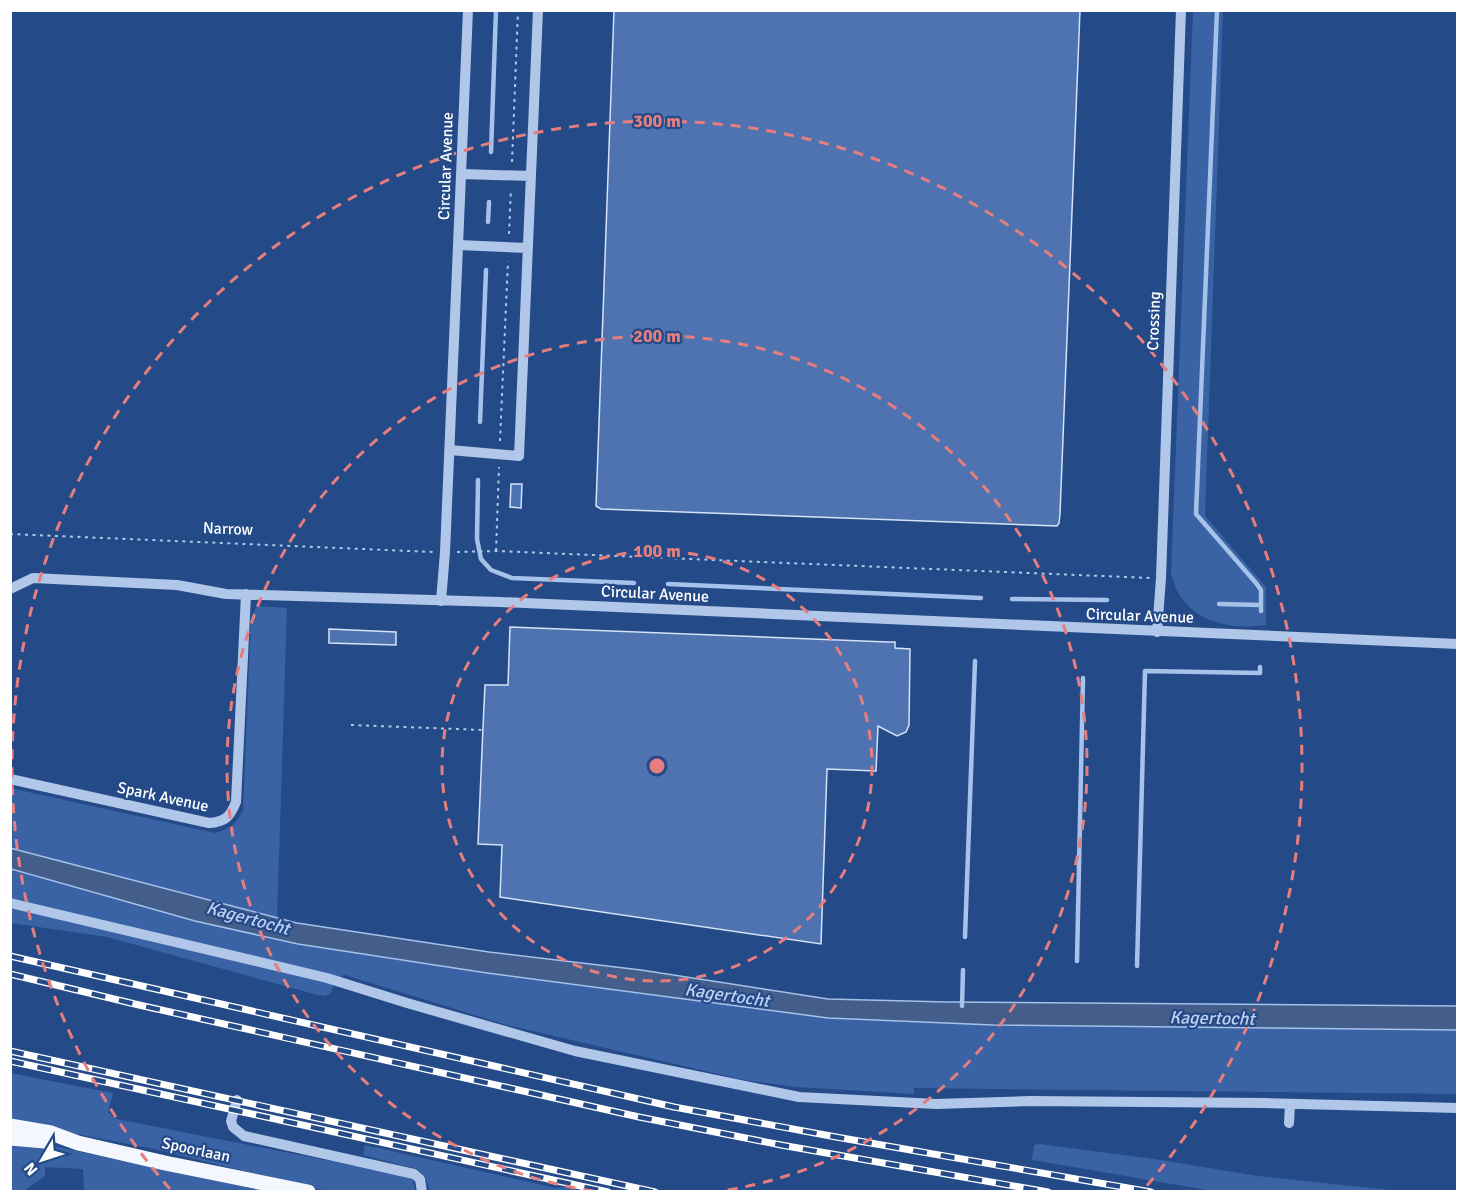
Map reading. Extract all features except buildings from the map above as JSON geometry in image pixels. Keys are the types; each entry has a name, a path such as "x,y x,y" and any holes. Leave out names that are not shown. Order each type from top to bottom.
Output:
{"main road":[{"name":"Spoorlaan","path":"10,1126 51,1133 78,1143"},
{"name":"Spoorlaan","path":"10,1138 78,1143 308,1191"}],"street":[{"name":"Circular Avenue","path":"468,10 450,450 441,601 1458,644"},
{"path":"450,450 519,456 538,10"},
{"name":"Crossing","path":"1156,632 1161,578 1181,10"},
{"path":"461,174 531,176"},
{"path":"458,245 528,248"},
{"path":"10,589 33,578 177,585 209,592 441,601"},
{"name":"Spark Avenue","path":"10,779 209,823 221,822 231,815 236,802 246,594"},
{"path":"10,903 327,978 575,1051 799,1097 936,1104 1030,1101 1458,1108"},
{"path":"237,1100 231,1121 233,1127 244,1136 405,1172 420,1179 422,1191"},
{"path":"1289,1123 1290,1104"}],"path":[{"path":"496,551 518,10"},
{"name":"Narrow","path":"10,534 445,552"},
{"path":"461,552 496,551 1161,578"},
{"path":"351,725 483,730"}],"shaded area":[{"path":"1193,11 1223,11 1205,516 1266,587 1266,625 1235,626 1206,618 1184,601 1176,589 1171,573"},
{"path":"257,606 287,608 277,918 11,848 10,788 215,833 225,830 235,822 243,810 251,617"},
{"path":"11,869 195,921 298,944 487,973 828,1018 993,1025 1457,1030 1457,1094 914,1088 914,1094 796,1087 744,1080 507,1025 345,975 337,978 330,994 324,996 107,937 11,923"},
{"path":"10,1073 113,1093 108,1112 117,1119 405,1176 412,1179 416,1191 325,1191 154,1149 11,1121"},
{"path":"10,1143 48,1145 264,1191 84,1191 83,1169 45,1167 45,1176 24,1191 11,1191"},
{"path":"1040,1144 1258,1176 1399,1191 1213,1191 1032,1160 1034,1145"},
{"path":"365,1145 556,1188 582,1191 430,1191 425,1176 417,1169 363,1155"}],"water":[{"name":"Kagertocht","path":"10,848 297,923 489,952 641,970 828,999 1457,1006 1457,1030 993,1025 828,1018 487,973 298,944 195,921 11,869"}],"waterway":[{"path":"491,152 496,10"},
{"path":"1217,10 1196,514 1261,590 1261,611"},
{"path":"488,222 489,202"},
{"path":"480,422 486,270"},
{"path":"478,480 477,539 481,559 491,570 512,578 634,583"},
{"path":"668,584 981,598"},
{"path":"1012,599 1107,600"},
{"path":"1219,604 1261,605"},
{"path":"965,937 975,661"},
{"path":"1137,966 1145,671 1260,673 1260,667"},
{"path":"1077,961 1083,678"},
{"path":"962,1006 963,970"}],"railway":[{"path":"10,956 674,1107 1151,1192"},
{"path":"10,974 639,1117 781,1145 1048,1192"},
{"path":"10,1051 655,1192"},
{"path":"10,1061 608,1192"}]}
